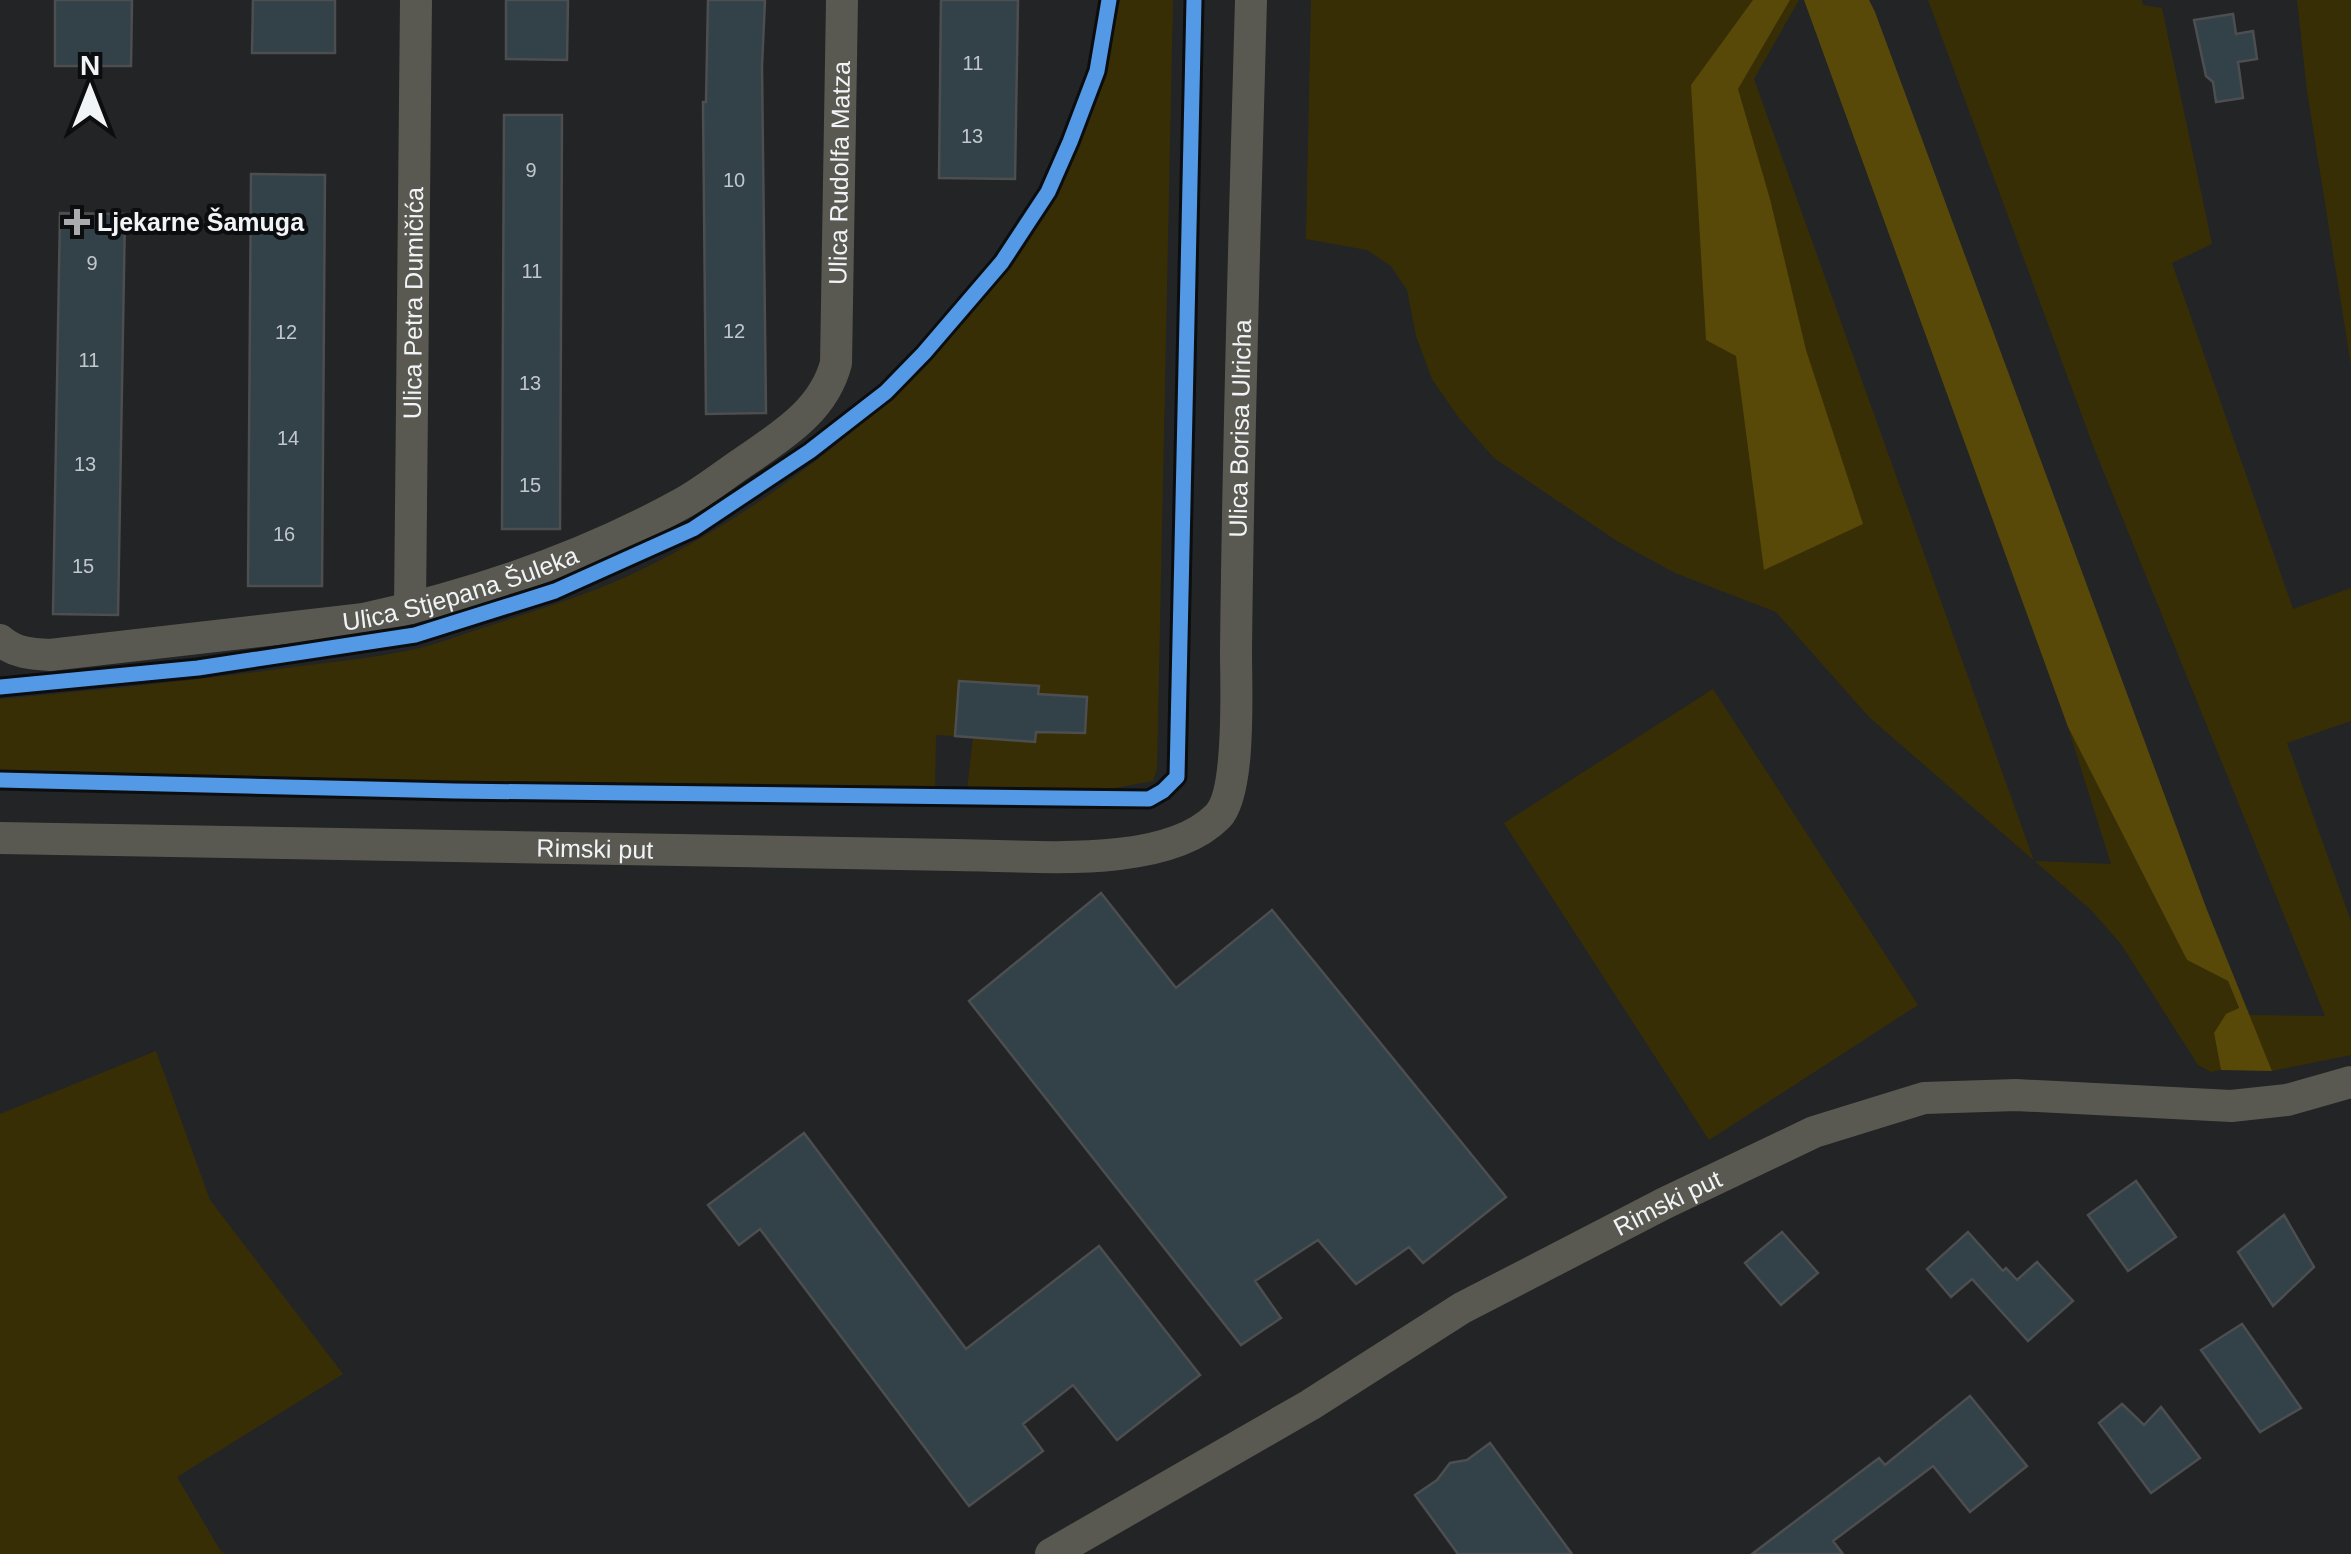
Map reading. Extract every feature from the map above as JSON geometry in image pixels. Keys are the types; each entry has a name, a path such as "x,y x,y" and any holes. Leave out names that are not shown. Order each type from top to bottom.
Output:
{"street":[{"name":"Ulica Petra Dumičića","path":"410,608 416,0"},
{"name":"Ulica Rudolfa Matza","path":"838,344 842,0"},
{"name":"Ulica Borisa Ulricha","path":"1188,837 1214,821 1226,808 1235,732 1251,0"},
{"name":"Ulica Stjepana Šuleka","path":"0,640 8,648 28,654 50,655 364,618 520,574 684,503 808,413 826,393 838,344"},
{"name":"Rimski put","path":"0,838 994,855 1144,852 1188,837"},
{"name":"Rimski put","path":"1051,1554 1310,1405 1462,1308 1814,1132 1924,1098 2016,1095 2232,1106 2287,1100 2351,1082"}],"shaded area":[{"path":"1120,0 1173,0 1157,768 1153,781 1104,790 967,790 973,737 1035,741 1039,687 960,681 955,736 936,735 935,791 0,772 0,699 226,676 432,645 628,576 759,502 885,403 942,347 993,287 1037,224 1073,159 1095,101"},
{"path":"1311,0 1799,0 1754,79 2034,860 1869,717 1776,612 1675,573 1617,541 1494,458 1432,379 1416,336 1407,290 1391,266 1367,250 1306,239"},
{"path":"1753,0 1790,0 1738,89 1770,199 1806,350 1863,524 1764,570 1736,356 1706,340 1691,85"},
{"path":"1804,0 1869,0 1875,12 2207,910 2272,1071 2221,1070 2214,1033 2226,1014 2239,1008 2228,981 2187,960 2068,727"},
{"path":"1928,0 2142,0 2143,5 2162,8 2212,244 2172,263 2293,609 2351,588 2351,721 2287,743 2351,921 2351,1055 2272,1071 2249,1015 2325,1016 2094,448"},
{"path":"2297,0 2351,0 2351,365 2307,91"},
{"path":"1713,689 1918,1005 1709,1140 1504,823"},
{"path":"2068,727 2187,960 2228,981 2239,1009 2214,1033 2221,1070 2211,1072 2198,1065 2121,944 2091,910 2035,861 2111,864"},
{"path":"156,1051 210,1200 343,1374 177,1477 225,1554 0,1554 0,1114"}],"building":[{"path":"55,0 132,0 131,66 55,66"},
{"path":"253,0 335,0 335,53 252,53"},
{"path":"506,0 568,0 567,60 506,59"},
{"path":"708,0 765,0 762,66 766,413 706,414 703,102"},
{"path":"941,0 1018,0 1015,179 939,178"},
{"path":"2233,14 2236,34 2253,31 2257,59 2238,62 2243,98 2216,102 2194,20"},
{"path":"504,115 562,115 560,529 502,529"},
{"path":"251,174 325,175 322,586 248,586"},
{"path":"60,213 125,214 118,615 53,614"},
{"path":"959,681 1039,686 1038,694 1087,697 1085,733 1036,732 1035,742 955,736"},
{"path":"1101,893 1176,988 1272,910 1506,1197 1423,1263 1409,1247 1356,1284 1318,1240 1255,1281 1281,1318 1241,1345 969,1001"},
{"path":"804,1133 966,1349 1099,1246 1200,1375 1117,1440 1073,1385 1023,1424 1043,1451 969,1506 760,1229 739,1245 708,1205"},
{"path":"2136,1181 2176,1237 2128,1271 2088,1215"},
{"path":"2284,1215 2314,1267 2273,1306 2238,1252"},
{"path":"1782,1232 1818,1273 1781,1305 1745,1263"},
{"path":"1968,1232 2003,1271 2006,1268 2017,1280 2037,1262 2073,1301 2028,1341 1972,1279 1951,1297 1927,1269"},
{"path":"2242,1324 2301,1408 2260,1432 2201,1350"},
{"path":"1970,1396 2027,1466 1970,1512 1933,1466 1833,1541 1843,1554 1752,1554 1879,1458 1885,1465"},
{"path":"2122,1404 2144,1425 2161,1407 2200,1458 2151,1493 2099,1423"},
{"path":"1490,1443 1572,1554 1458,1554 1415,1495 1437,1480 1450,1463 1467,1460"}],"cycle path":[{"path":"0,687 198,668 415,635 555,591 693,529 810,451 886,392 1002,262 1048,192 1070,142 1097,71 1109,0"},
{"path":"0,780 455,791 1149,799 1163,791 1177,777 1194,0"}],"place":[{"name":"Ljekarne Šamuga","path":"77,222"}]}
